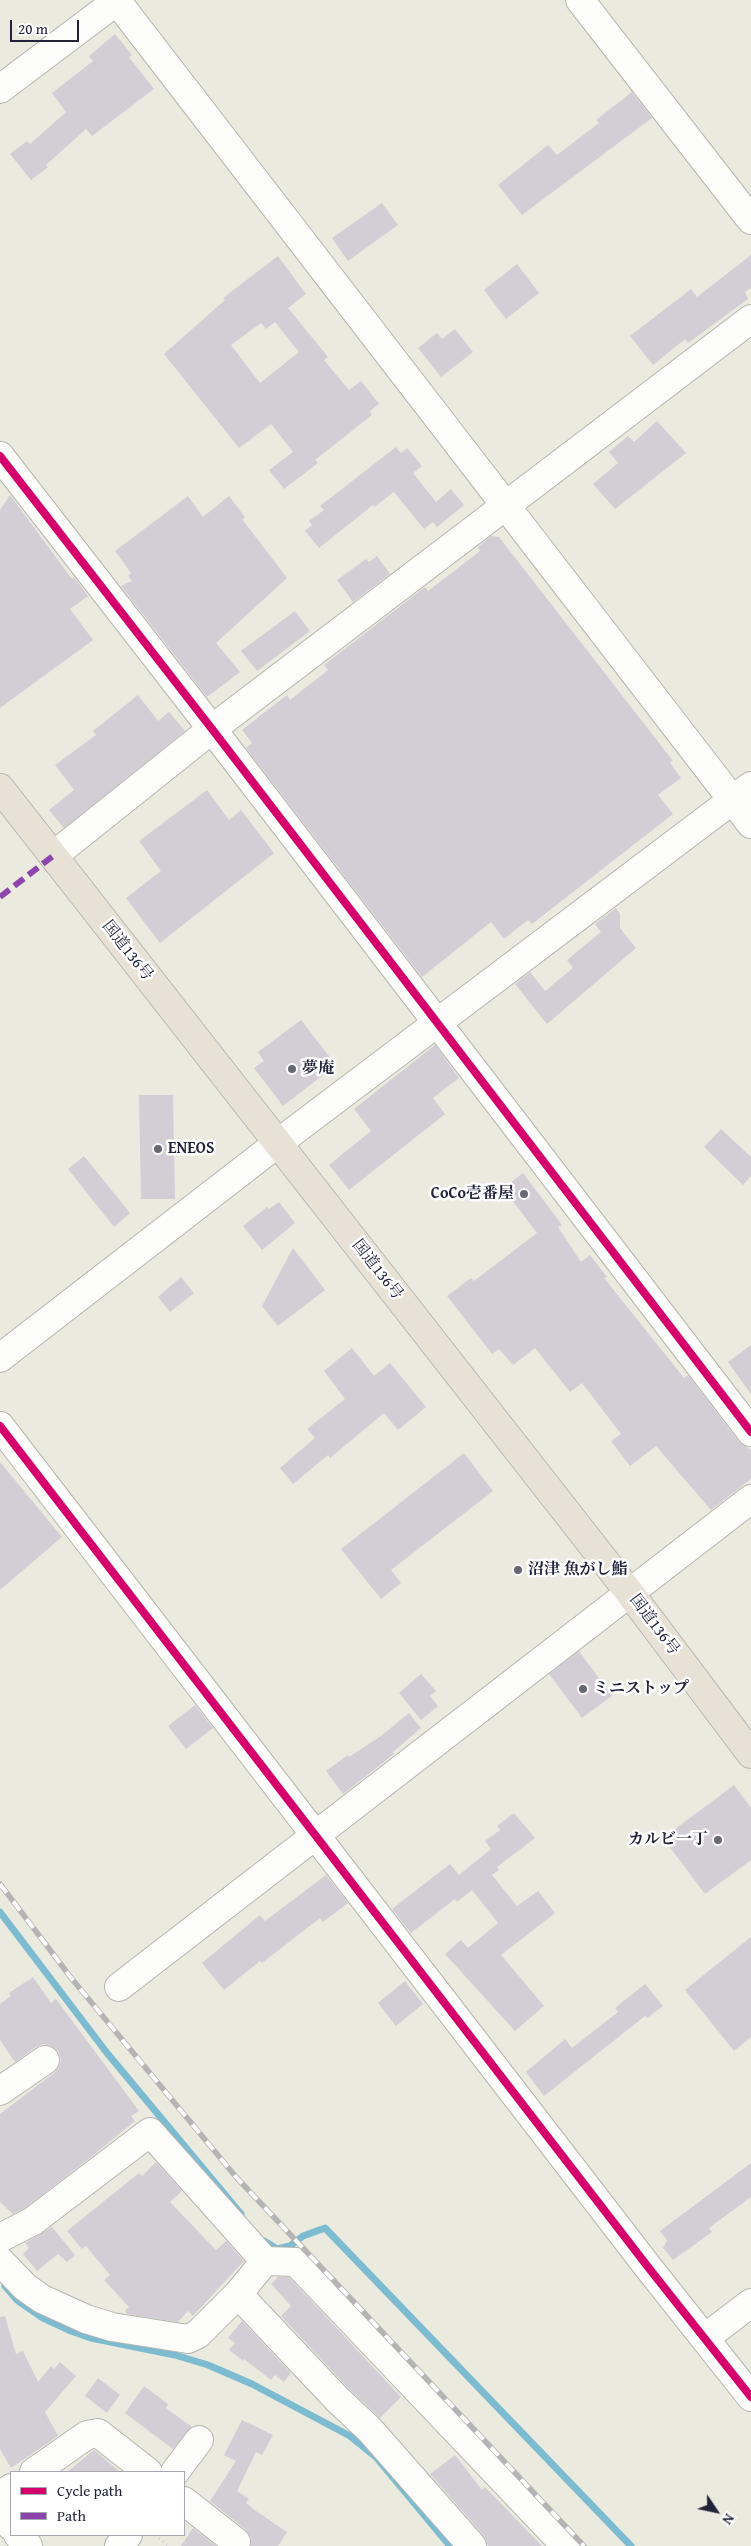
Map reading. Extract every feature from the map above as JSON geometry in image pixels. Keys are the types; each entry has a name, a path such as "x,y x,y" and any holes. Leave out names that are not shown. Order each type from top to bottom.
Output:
{"highway":[{"name":"国道136号","path":"0,788 630,1592 751,1754"}],"street":[{"path":"0,89 117,0 506,506 741,792 751,824"},
{"path":"580,0 751,220"},
{"path":"53,856 212,728 751,319"},
{"path":"0,456 750,1426"},
{"path":"0,1358 741,792"},
{"path":"0,1426 648,2267 751,2396"},
{"path":"119,1987 751,1499"},
{"path":"0,2091 45,2060"},
{"path":"0,2238 33,2221 150,2132 265,2261 296,2262 566,2546"},
{"path":"0,2262 25,2287 42,2299 86,2319 112,2327 177,2338 188,2338 198,2334 238,2294 265,2261"},
{"path":"238,2294 337,2399 370,2430 472,2546"},
{"path":"706,2338 751,2303"},
{"path":"35,2471 87,2435 98,2433 147,2471"},
{"path":"176,2471 199,2440"},
{"path":"185,2502 236,2542"},
{"path":"0,2513 10,2525"},
{"path":"19,2536 28,2546"},
{"path":"119,2546 127,2536"}],"path":[{"path":"156,2536 169,2546"}],"building":[{"path":"115,34 132,55 129,57 154,89 92,136 86,129 46,165 48,167 31,180 10,154 27,141 30,144 66,112 52,93 93,61 89,56"},
{"path":"632,92 652,118 522,215 498,185 548,145 557,155 599,123 596,120"},
{"path":"382,203 398,225 348,261 332,238"},
{"path":"751,255 751,288 745,292 748,299 688,343 685,339 653,365 630,336 691,289 697,297"},
{"path":"278,256 306,294 288,308 328,357 324,360 349,390 361,381 379,404 370,411 372,415 315,460 318,463 284,489 269,470 293,452 271,424 239,448 164,354 225,300 223,298","holes":["275,322 299,352 260,383 231,345 261,323 266,329"]},
{"path":"517,264 539,293 506,319 484,290"},
{"path":"455,329 473,352 441,377 418,348 437,333 442,339"},
{"path":"657,421 686,453 615,509 593,484 618,463 609,452 628,436 634,442"},
{"path":"396,447 401,453 407,448 422,466 413,473 436,502 451,489 464,505 437,527 433,522 424,529 394,492 374,507 373,505 319,548 305,531 312,525 309,521 324,510 320,506"},
{"path":"10,495 72,579 74,577 88,596 70,609 93,640 0,708 0,510"},
{"path":"188,496 203,517 229,496 245,517 242,519 287,578 216,643 240,672 207,697 121,586 132,581 128,576 131,573 115,551"},
{"path":"491,536 499,537 673,761 670,763 681,778 658,795 673,814 532,924 528,920 504,939 491,922 422,977 246,748 252,743 242,730 287,695 290,700 328,670 324,665 425,587 428,591 480,551 478,547"},
{"path":"377,556 390,574 353,602 337,580 366,559 369,562"},
{"path":"295,611 310,631 257,671 241,651"},
{"path":"138,695 158,721 169,712 185,731 64,828 49,810 74,790 55,765 96,735 93,731"},
{"path":"207,790 229,820 241,810 274,853 160,943 126,898 161,871 139,841"},
{"path":"616,908 620,914 620,928 636,948 547,1024 515,984 530,972 545,991 573,968 567,960 601,932 595,924"},
{"path":"301,1020 336,1065 283,1106 254,1068 264,1061 258,1052"},
{"path":"435,1045 459,1078 433,1098 445,1114 349,1190 329,1165 371,1131 354,1109"},
{"path":"139,1095 173,1095 175,1199 141,1199"},
{"path":"721,1129 751,1157 751,1176 743,1185 704,1147"},
{"path":"84,1156 130,1213 114,1227 68,1169"},
{"path":"523,1173 562,1225 558,1227 581,1262 590,1255 607,1277 604,1278 684,1378 688,1375 739,1442 751,1450 751,1479 711,1510 656,1446 630,1466 611,1441 621,1434 582,1383 570,1392 535,1348 513,1365 499,1349 492,1354 447,1296 471,1278 474,1281 537,1233 503,1188"},
{"path":"279,1202 295,1223 262,1250 243,1226 267,1207 269,1209"},
{"path":"293,1248 325,1290 278,1326 262,1306"},
{"path":"181,1277 194,1293 170,1312 158,1297"},
{"path":"751,1345 751,1394 728,1362"},
{"path":"352,1348 374,1376 390,1363 426,1407 398,1430 384,1413 330,1458 328,1455 293,1484 280,1468 315,1438 307,1429 345,1399 324,1371"},
{"path":"464,1453 493,1491 391,1570 401,1583 381,1599 341,1549"},
{"path":"0,1462 62,1537 0,1590"},
{"path":"579,1651 612,1696 582,1718 549,1674"},
{"path":"421,1674 436,1691 430,1696 438,1706 421,1720 399,1693"},
{"path":"195,1705 213,1728 186,1749 168,1726"},
{"path":"409,1713 421,1728 393,1752 394,1754 343,1794 326,1771 348,1755 349,1757 381,1736"},
{"path":"734,1785 751,1808 751,1860 705,1894 663,1838"},
{"path":"514,1813 535,1838 497,1867 499,1870 492,1875 517,1906 538,1891 555,1913 501,1955 544,2006 515,2031 445,1954 461,1940 468,1948 498,1923 472,1890 457,1902 455,1899 411,1933 392,1909 450,1864 459,1875 491,1849 485,1841 500,1830 497,1826"},
{"path":"326,1875 348,1903 323,1922 320,1918 262,1963 260,1961 224,1990 202,1963 260,1915 265,1921"},
{"path":"751,1937 751,2037 734,2051 685,1990"},
{"path":"33,1977 51,2003 56,1999 139,2111 131,2116 135,2121 91,2157 25,2208 13,2214 0,2202 0,2114 54,2073 59,2067 61,2059 58,2051 52,2046 44,2044 36,2047 15,2062 0,2040 0,2004 11,1996 9,1993"},
{"path":"405,1981 423,2004 396,2026 378,2003"},
{"path":"645,1984 663,2006 647,2018 645,2016 544,2096 526,2072 565,2039 572,2048 618,2012 615,2008"},
{"path":"156,2162 182,2191 170,2202 216,2250 226,2241 244,2261 193,2316 188,2311 178,2322 127,2314 125,2311 129,2307 104,2280 110,2275 86,2246 82,2249 67,2231 139,2173 142,2176"},
{"path":"751,2163 751,2197 709,2228 712,2232 673,2260 663,2248 667,2240 660,2231"},
{"path":"52,2227 75,2255 67,2262 58,2254 37,2271 23,2254 29,2248 25,2243"},
{"path":"278,2277 289,2277 401,2397 380,2418 348,2388 281,2316 291,2306 271,2284"},
{"path":"5,2316 16,2354 23,2351 38,2382 51,2366 54,2369 60,2362 76,2376 45,2412 58,2436 11,2468 0,2449 0,2317"},
{"path":"242,2321 291,2373 284,2382 275,2375 271,2380 229,2350 235,2343 228,2338"},
{"path":"98,2378 120,2395 107,2413 85,2396"},
{"path":"144,2386 168,2404 166,2408 192,2427 173,2449 125,2413"},
{"path":"242,2420 273,2435 262,2455 256,2452 237,2491 249,2499 246,2503 287,2532 278,2546 251,2546 251,2537 246,2530 210,2501 236,2461 224,2455"},
{"path":"94,2450 119,2471 68,2471"},
{"path":"455,2455 482,2490 485,2487 542,2546 488,2546 484,2536 430,2474"},
{"path":"193,2528 216,2546 181,2546"}],"waterway":[{"path":"0,1912 107,2053 241,2214"},
{"path":"264,2241 277,2249 290,2246 303,2236 325,2228 631,2546"},
{"path":"5,2286 17,2300 43,2318 71,2331 91,2338 175,2355 208,2365 252,2384 350,2436 376,2457 450,2546"}],"railway":[{"path":"0,1884 72,1979 236,2177 584,2546"}],"marked path":[{"path":"0,897 53,856"}],"cycle path":[{"path":"0,456 212,729 751,1432"},
{"path":"0,1426 648,2267 751,2397"}],"place":[{"name":"夢庵","path":"292,1069"},
{"name":"ENEOS","path":"158,1149"},
{"name":"CoCo壱番屋","path":"524,1194"},
{"name":"沼津 魚がし鮨","path":"518,1570"},
{"name":"ミニストップ","path":"583,1689"},
{"name":"カルビ一丁","path":"718,1840"}]}
